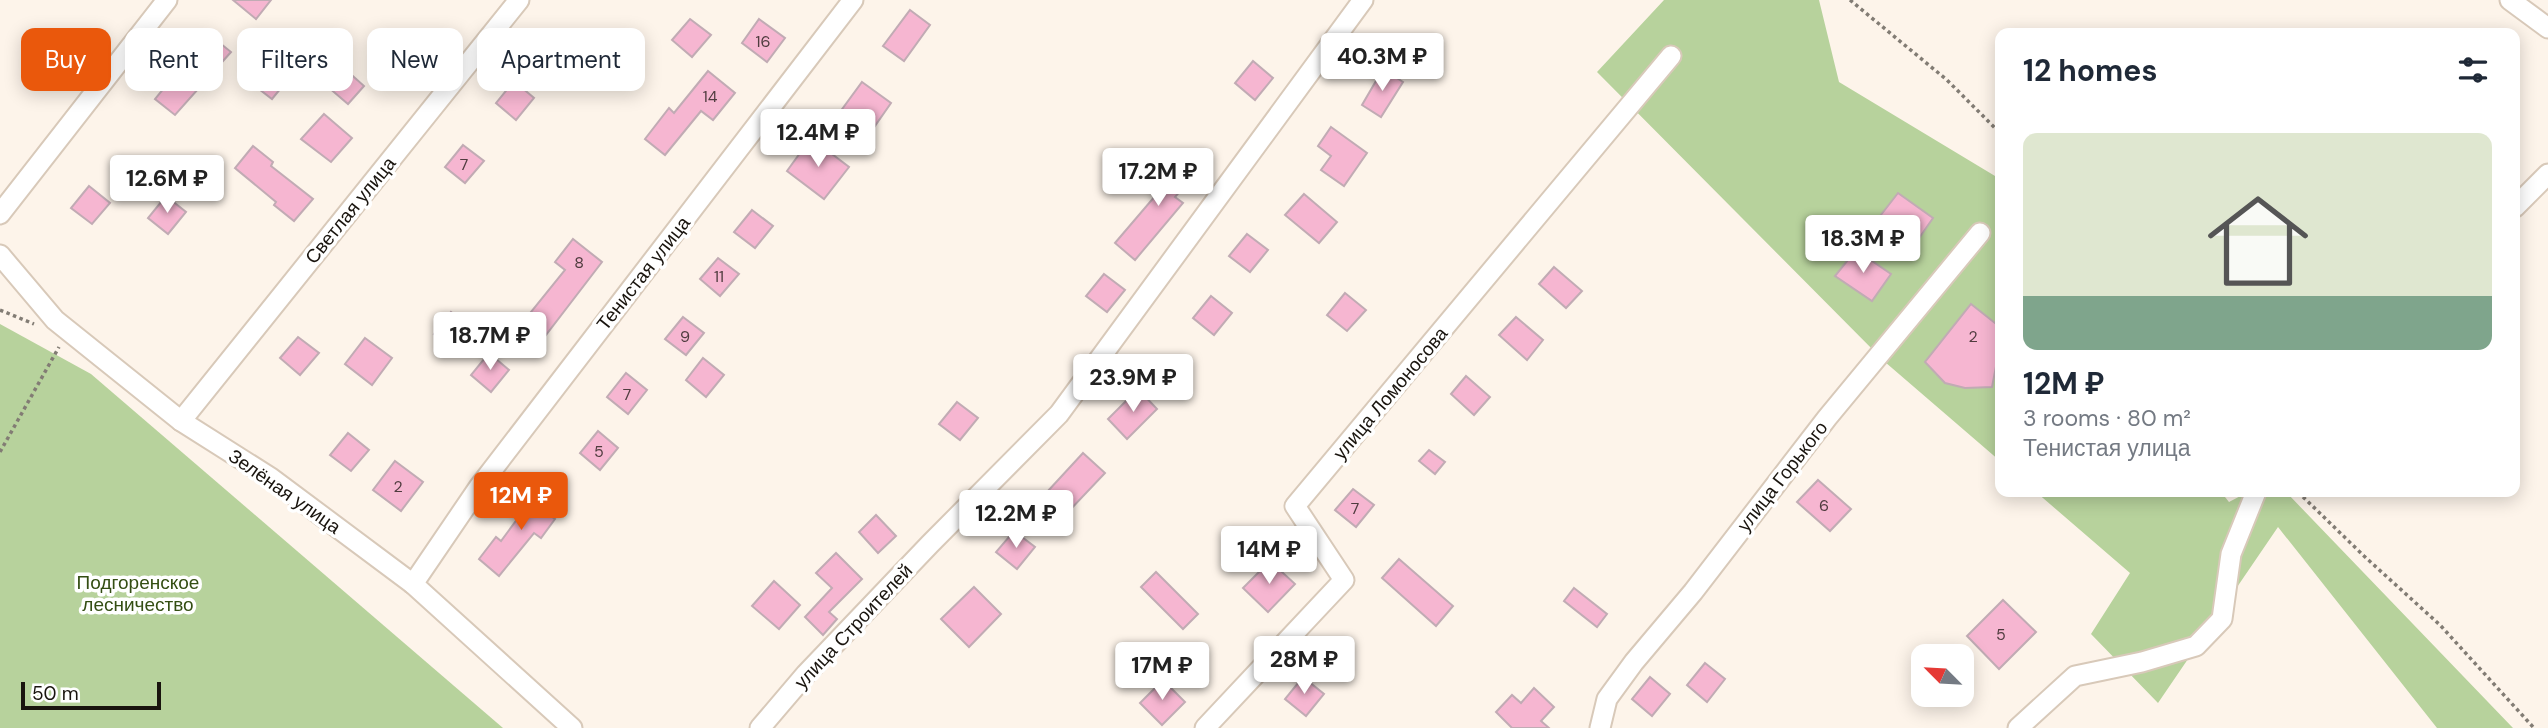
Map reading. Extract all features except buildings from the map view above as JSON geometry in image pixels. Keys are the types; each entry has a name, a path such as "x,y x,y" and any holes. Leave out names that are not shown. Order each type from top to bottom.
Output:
{"street":[{"path":"0,214 167,0"},
{"name":"Светлая улица","path":"181,421 519,0"},
{"name":"Тенистая улица","path":"413,583 479,486 853,0"},
{"name":"улица Строителей","path":"760,728 816,664 930,544 1059,414 1363,0"},
{"path":"2510,0 2548,28"},
{"name":"улица Ломоносова","path":"1205,728 1344,580 1295,506 1671,56"},
{"path":"2520,203 2548,174"},
{"name":"улица Горького","path":"1600,728 1607,699 1634,662 1693,592 1827,418 1980,233"},
{"name":"Зелёная улица","path":"0,255 55,320 181,421 271,478 413,583 572,728"},
{"path":"2018,728 2075,676 2142,662 2196,646 2222,618 2231,554 2254,497"}],"path":[{"path":"1850,0 1947,80 1995,128"},
{"path":"0,452 68,330"},
{"path":"2303,497 2440,625 2535,728"}],"green space":[{"path":"1664,0 1819,0 1839,82 1995,176 1995,457 1885,362 1597,72"},
{"name":"Подгоренское лесничество","path":"0,324 91,374 503,728 0,728"},
{"path":"2042,497 2225,497 2229,502 2238,497 2291,497 2513,728 2437,728 2278,527 2158,703 2091,634 2130,573"}]}
